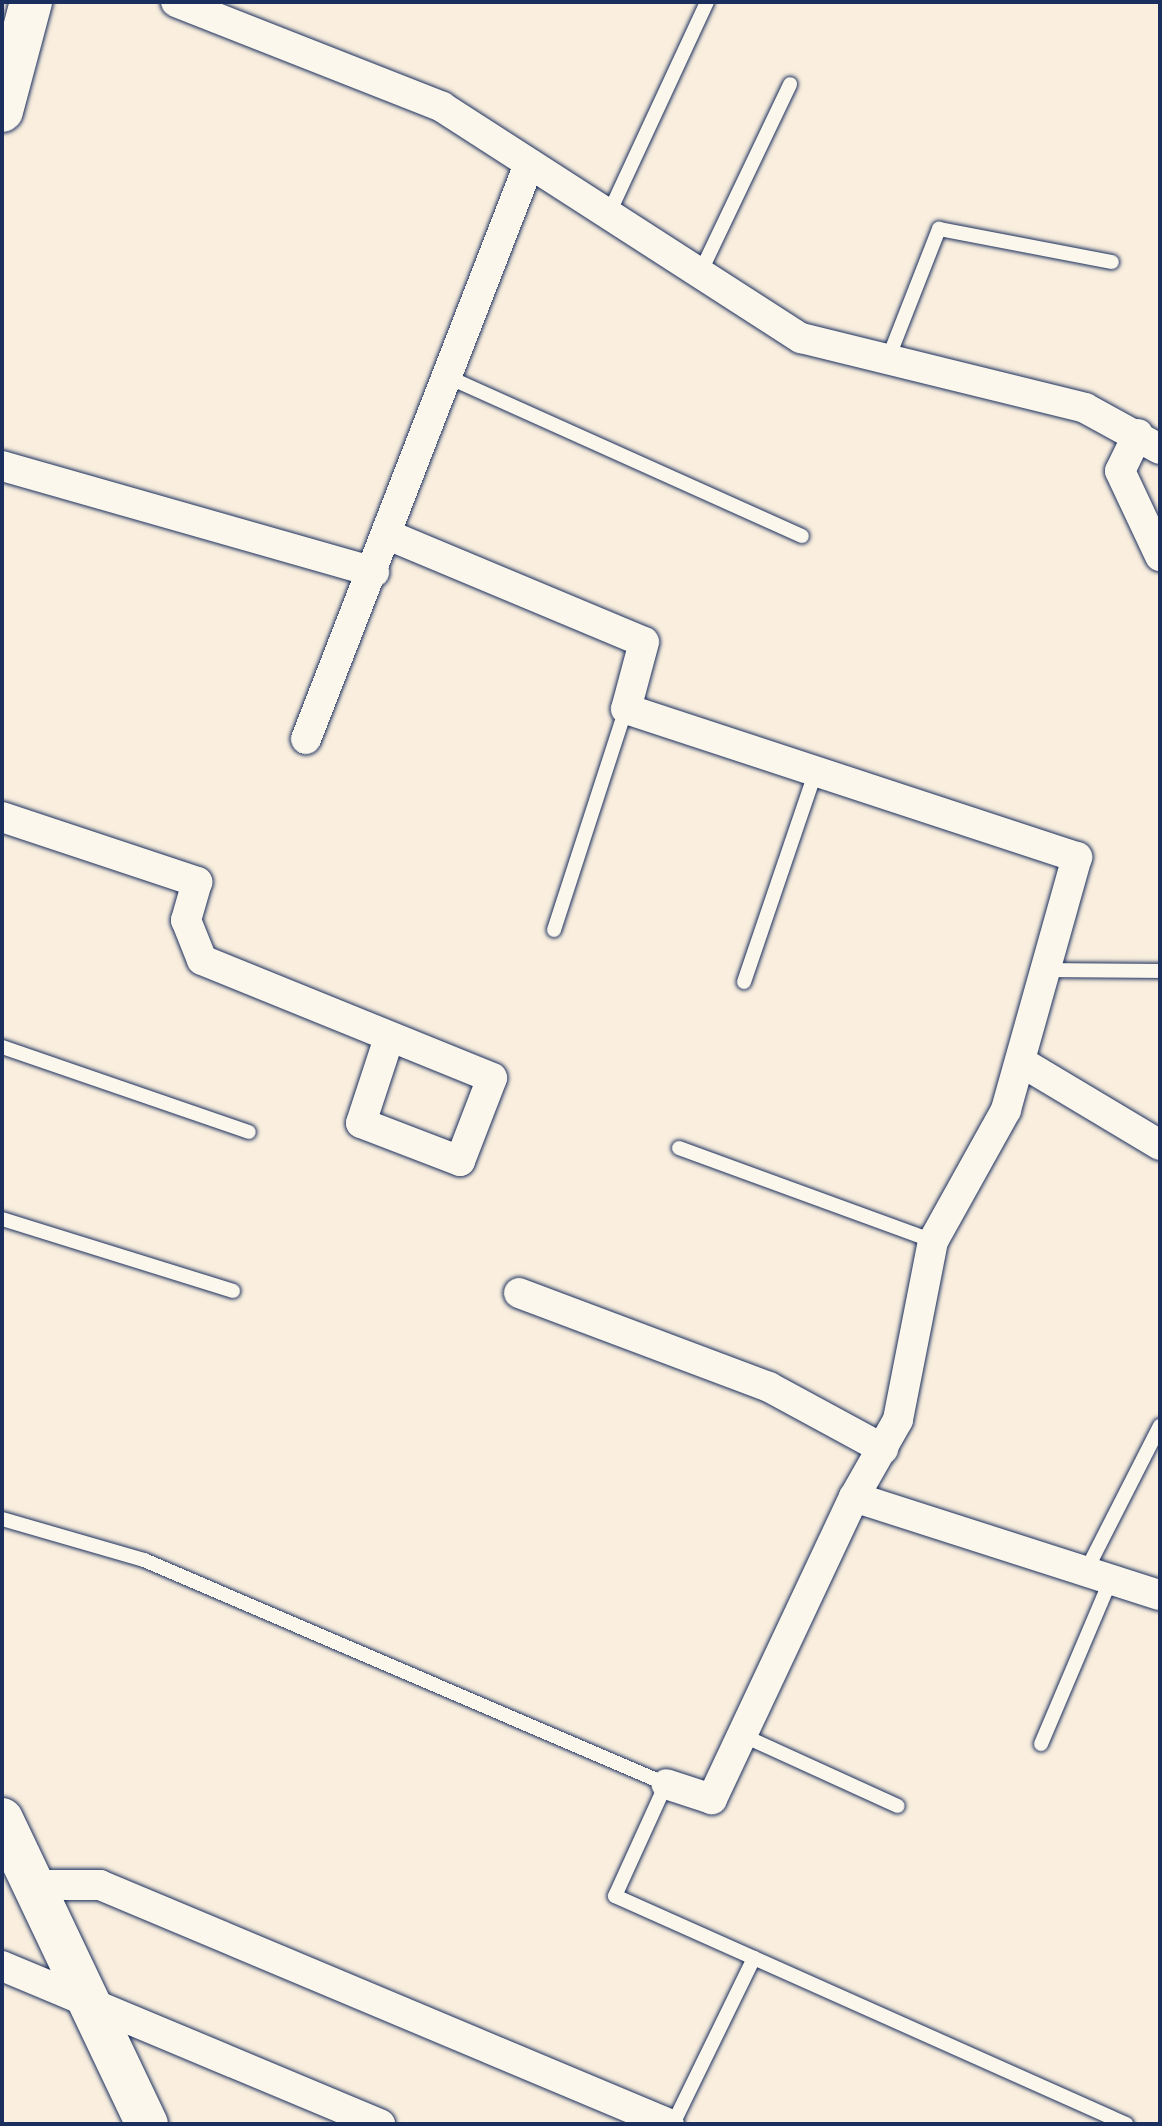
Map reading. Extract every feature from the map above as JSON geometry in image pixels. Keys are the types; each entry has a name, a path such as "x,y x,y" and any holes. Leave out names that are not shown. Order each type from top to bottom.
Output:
{"street":[{"path":"2,111 31,2"},
{"path":"176,2 442,107 529,164 610,211 801,338 1085,408 1149,441 1120,471 1160,556"},
{"path":"306,739 374,572 529,164"},
{"path":"2,466 374,572"},
{"path":"388,535 644,642 626,709 1077,857 1023,1063 1006,1110 933,1241 898,1420 854,1497 712,1799 666,1784"},
{"path":"2,817 197,882 186,920 202,960 492,1078 460,1161 361,1123 389,1038"},
{"path":"1023,1063 1160,1145"},
{"path":"519,1293 769,1387 883,1449"},
{"path":"854,1497 1160,1595"},
{"path":"2,1819 147,2124"},
{"path":"34,1885 100,1885 671,2124"},
{"path":"2,1966 380,2124"}],"lane":[{"path":"610,211 707,2"},
{"path":"701,271 790,84"},
{"path":"888,359 939,229 1112,262"},
{"path":"448,377 802,536"},
{"path":"554,930 626,709"},
{"path":"744,982 816,771"},
{"path":"1047,970 1160,971"},
{"path":"2,1047 249,1132"},
{"path":"679,1148 933,1241"},
{"path":"2,1219 233,1291"},
{"path":"1041,1744 1098,1575 1160,1426"},
{"path":"2,1519 158,1565 666,1784 615,1896 1126,2124"},
{"path":"742,1735 898,1806"},
{"path":"671,2124 754,1958"}]}
